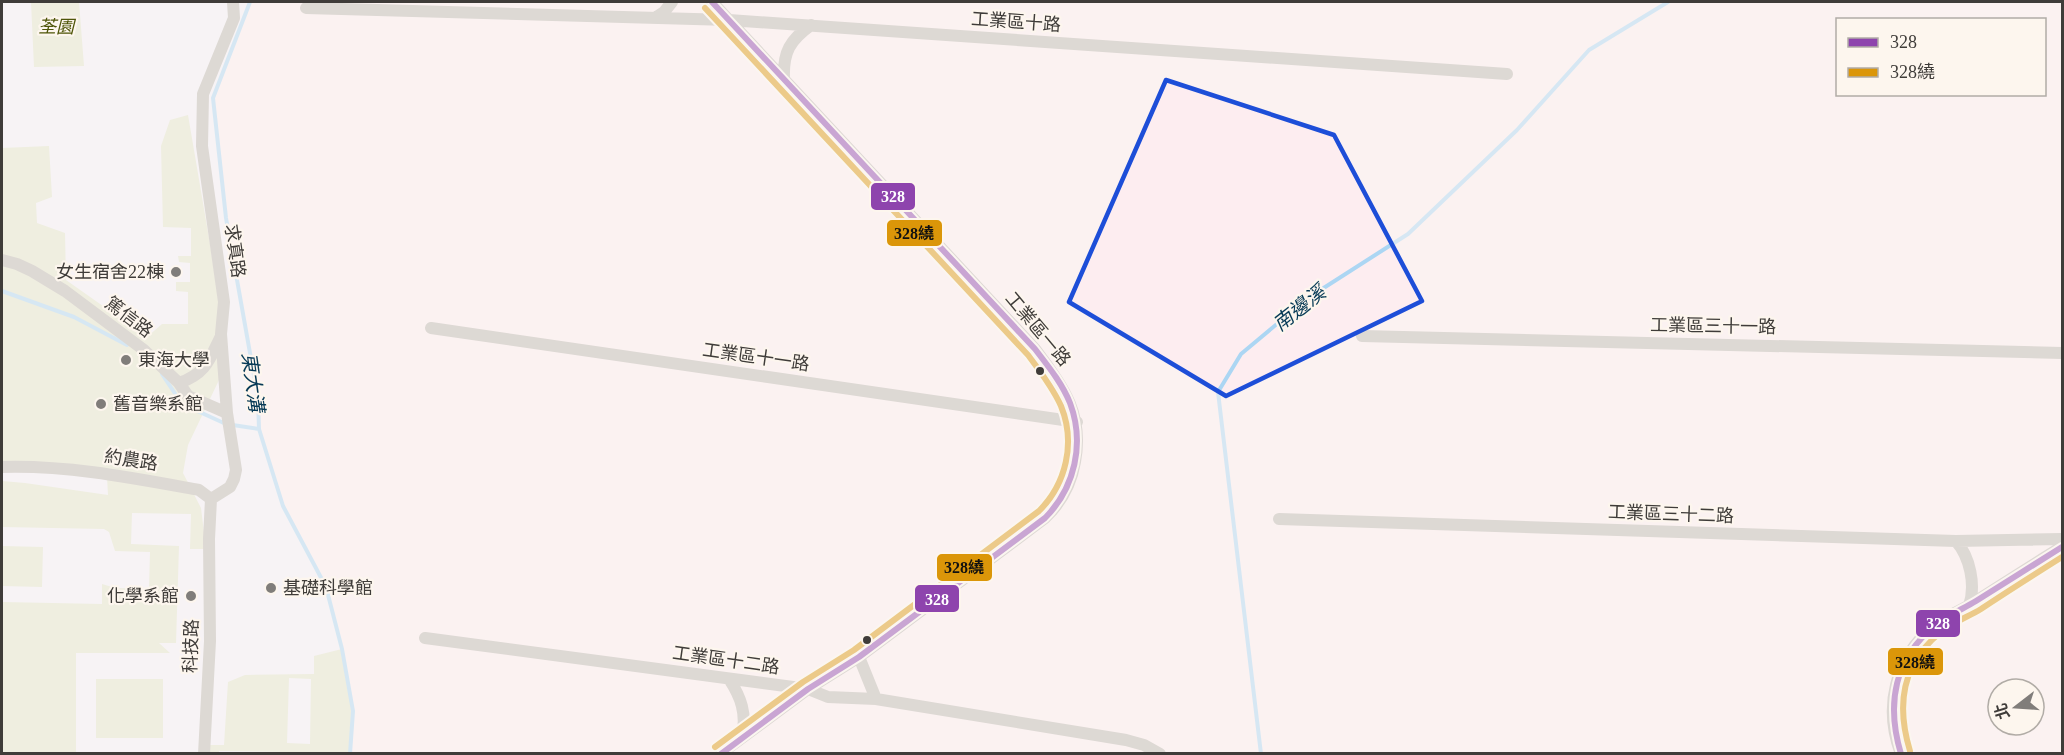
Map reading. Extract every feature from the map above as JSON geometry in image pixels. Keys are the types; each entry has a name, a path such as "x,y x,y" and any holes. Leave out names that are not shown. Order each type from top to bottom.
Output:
{"street":[{"name":"求真路","path":"211,499 230,487 236,470 227,413 222,334 224,302 202,146 203,94 234,18 233,2"},
{"path":"655,18 672,2"},
{"name":"工業區一路","path":"712,2 1035,349 1067,397 1077,422 1079,439 1071,482 1056,507 859,657 808,689 720,753"},
{"name":"工業區十路","path":"306,8 729,20 1507,74"},
{"path":"784,78 785,58 790,45 797,35 812,26"},
{"name":"篤信路","path":"2,260 32,271 64,291 144,350 179,383 188,396 227,413"},
{"name":"工業區十一路","path":"431,328 1077,422"},
{"path":"179,383 191,379 204,368 222,334"},
{"name":"工業區三十一路","path":"1362,336 2062,353"},
{"name":"約農路","path":"2,466 107,473 199,490 211,499"},
{"name":"科技路","path":"204,753 210,641 211,499"},
{"name":"工業區三十二路","path":"1279,519 1956,541 2062,539"},
{"path":"1956,541 1969,564 1971,591 1969,606"},
{"path":"1901,753 1895,734 1892,709 1897,678 1912,648 1934,625 1969,606 2062,546"},
{"name":"工業區十二路","path":"425,638 808,689 828,698 876,699 1126,740 1160,753"},
{"path":"859,657 876,699"},
{"path":"729,679 743,705 742,736"}],"highlighted area":[{"path":"1166,80 1334,135 1422,301 1226,396 1069,302"}],"shaded area":[{"name":"東海大學","path":"2,2 250,2 213,98 226,218 258,398 259,429 283,506 326,587 342,649 353,711 350,753 2,753"},
{"path":"250,2 2062,2 2062,753 350,753 353,711 342,649 326,587 283,506 259,429 258,398 226,218 213,98"}],"green space":[{"name":"荃園","path":"31,2 79,2 84,66 34,67"},
{"path":"188,115 220,311 219,380 188,445 183,473 201,508 206,549 190,549 191,514 132,513 131,544 179,546 176,643 159,643 170,653 76,653 76,753 2,753 2,602 102,604 102,584 115,588 149,589 150,552 115,551 109,532 104,529 2,527 2,481 108,495 107,477 2,470 2,148 49,146 52,197 36,203 37,223 65,233 66,280 147,337 162,324 188,324 188,292 176,291 176,282 190,282 190,263 179,262 178,256 191,256 191,228 163,227 161,146 170,120"},
{"path":"2,546 43,547 42,587 2,586"},
{"path":"342,649 353,711 350,753 219,751 219,753 204,754 204,745 224,745 228,682 245,675 314,674 314,656","holes":["289,678 311,679 310,744 287,743"]},
{"path":"96,679 163,679 163,738 96,738"}],"waterway":[{"name":"東大溝","path":"250,2 213,98 226,218 258,398 259,429 283,506 326,587 342,649 353,711 350,754"},
{"name":"南邊溪","path":"1261,754 1218,392 1241,354 1308,298 1408,234 1517,130 1589,50 1668,2"},
{"path":"2,291 74,317 127,345"},
{"path":"162,374 182,404 226,424 259,429"}],"transit line":[{"name":"328","path":"712,2 1035,349 1067,396 1077,434 1077,449 1070,479 1064,493 1045,518 859,657 808,689 721,754"},
{"name":"328繞","path":"705,8 1028,355 1058,399 1068,434 1068,448 1062,476 1039,511 854,650 803,682 715,747"},
{"name":"328","path":"1901,754 1896,735 1894,700 1897,683 1911,652 1922,638 1941,621 2062,547"},
{"name":"328繞","path":"1910,751 1903,717 1903,701 1910,671 1928,644 1950,625 1981,609 2062,557"}],"place":[{"name":"女生宿舍22棟","path":"176,272"},
{"name":"東海大學","path":"126,360"},
{"name":"舊音樂系館","path":"101,404"},
{"name":"基礎科學館","path":"271,588"},
{"name":"化學系館","path":"191,596"}]}
